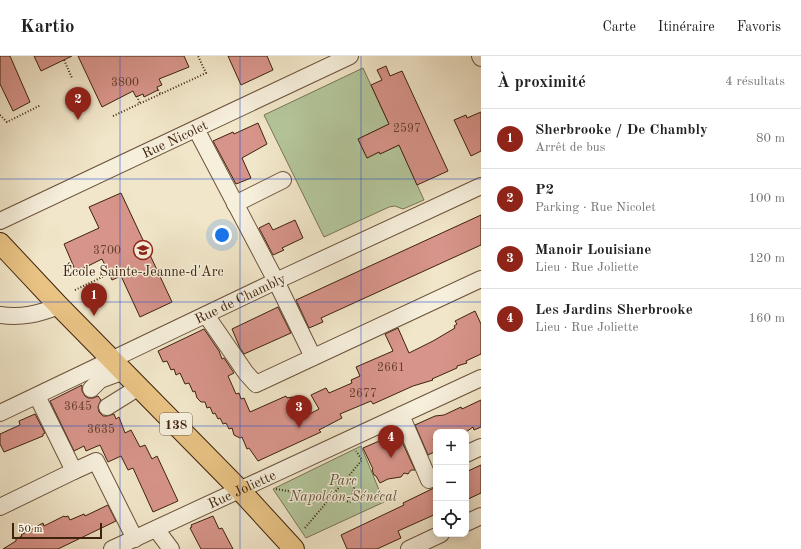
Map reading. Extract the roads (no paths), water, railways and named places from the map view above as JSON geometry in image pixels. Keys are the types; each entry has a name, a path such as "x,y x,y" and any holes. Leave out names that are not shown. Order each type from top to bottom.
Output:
{"main road":[{"name":"138","path":"0,244 239,490 294,549"}],"street":[{"name":"Rue Nicolet","path":"0,222 350,56"},
{"path":"196,128 276,281 313,357"},
{"path":"235,204 283,180"},
{"name":"Rue de Chambly","path":"0,413 37,396 118,365 206,315 481,186"},
{"path":"206,315 246,373 256,384 481,279"},
{"path":"0,315 13,317 37,314 59,306"},
{"path":"91,389 118,365"},
{"name":"Rue Joliette","path":"112,549 481,378"},
{"path":"107,407 139,387"},
{"path":"37,396 74,471"},
{"path":"401,415 433,472"},
{"path":"469,453 481,447"},
{"path":"0,507 96,461 134,539"},
{"path":"469,522 481,516"},
{"path":"156,529 171,549"},
{"path":"412,547 434,537"}],"place":[{"name":"P2","path":"78,120"},
{"name":"École Sainte-Jeanne-d'Arc","path":"143,250"},
{"name":"Sherbrooke / De Chambly","path":"94,316"},
{"name":"Manoir Louisiane","path":"299,428"},
{"name":"Les Jardins Sherbrooke","path":"391,458"}],"park label":[{"name":"Parc Napoléon-Sénécal","path":"343,488"}]}
